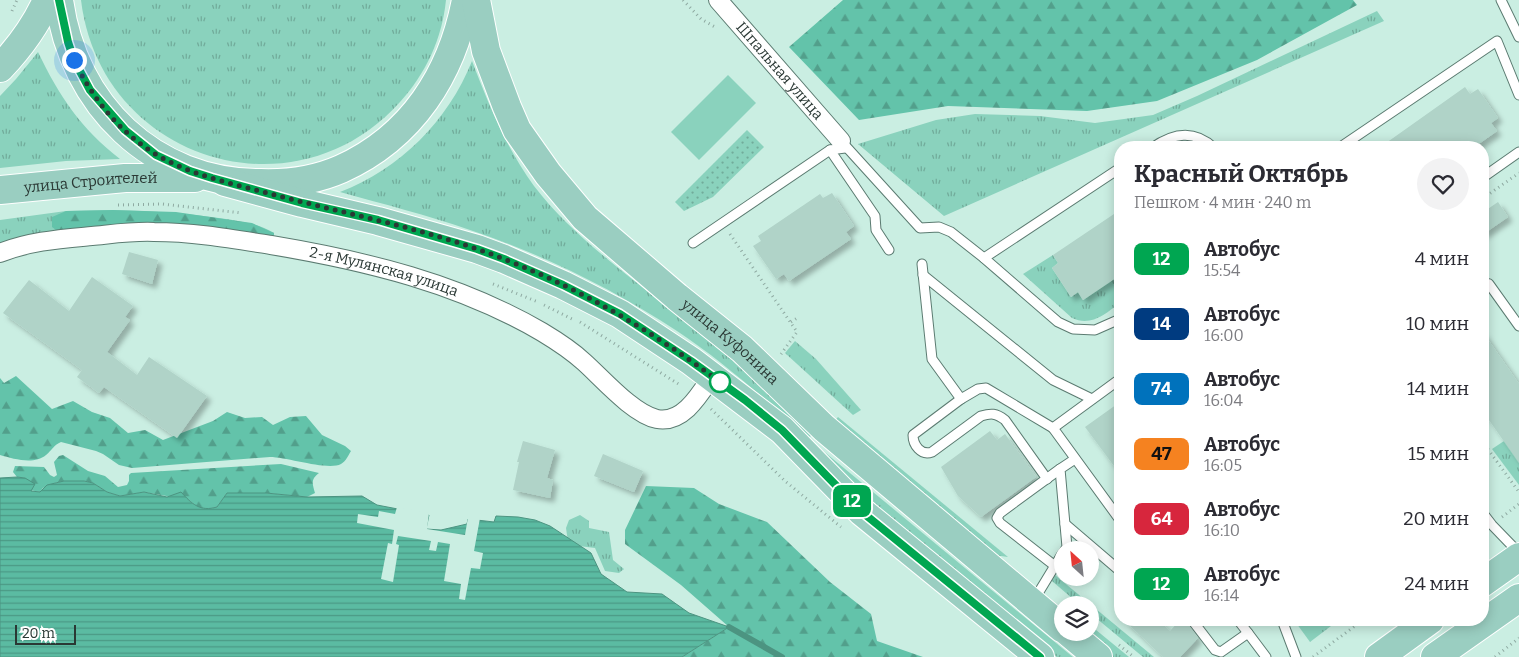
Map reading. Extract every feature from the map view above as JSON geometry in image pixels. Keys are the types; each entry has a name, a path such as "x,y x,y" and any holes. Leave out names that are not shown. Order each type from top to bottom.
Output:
{"main road":[{"path":"0,68 16,51 47,0"},
{"path":"59,0 74,60 90,90 125,130 156,155 190,171 218,180 302,203 378,220 477,249 504,259 593,299 620,314 646,330 705,386 782,430 862,512 1040,657"},
{"path":"218,180 271,184 295,182 339,170 374,151 407,122 437,83 457,40 466,0"},
{"name":"улица Куфонина","path":"476,0 486,51 506,107 517,130 548,174 585,218 683,303 742,348 824,428 1054,621"},
{"name":"улица Строителей","path":"0,190 74,181 125,178 218,180"},
{"path":"1489,578 1519,557"},
{"path":"1489,619 1519,598"},
{"path":"1379,657 1422,626"},
{"path":"1436,657 1480,626"},
{"path":"1079,641 1098,657"}],"street":[{"name":"Шпальная улица","path":"718,0 839,146"},
{"name":"2-я Мулянская улица","path":"0,253 24,244 58,239 155,232 228,238 353,260 435,283 513,316 567,348 615,392 643,413 655,419 665,420 676,417 686,410 705,386"}],"lane":[{"path":"1501,0 1519,37"},
{"path":"1349,141 1497,41 1519,94"},
{"path":"1163,141 1168,138 1190,135 1199,136 1205,141"},
{"path":"693,243 839,146"},
{"path":"839,146 875,216 876,230 889,250"},
{"path":"839,146 920,228 939,227 961,239 1058,322 1073,330 1095,330 1114,322"},
{"path":"1489,173 1519,152"},
{"path":"984,258 1114,172"},
{"path":"922,264 932,359 961,399"},
{"path":"923,275 1053,380 1092,399"},
{"path":"1489,284 1519,326"},
{"path":"1053,428 1114,383"},
{"path":"1047,479 1005,420 998,414 990,413 981,416 932,452 926,454 922,453 915,443 913,435 961,399 978,389 986,388 1053,428 1114,512"},
{"path":"1054,565 1000,524 997,518 1000,513 1075,459"},
{"path":"1060,469 1066,541"},
{"path":"1489,521 1519,553"},
{"path":"1065,524 1114,566"},
{"path":"1032,602 1054,568"},
{"path":"1196,626 1211,646 1221,652 1248,634"},
{"path":"1242,626 1266,657"},
{"path":"1284,626 1296,657"}],"path":[{"path":"1489,194 1519,173"},
{"path":"113,205 162,204 225,210 251,215"},
{"path":"723,223 797,332 784,350"},
{"path":"491,283 541,304 705,386 785,481 846,532"},
{"path":"791,322 799,317"},
{"path":"1489,451 1519,492"},
{"path":"1313,657 1355,626"},
{"path":"1495,657 1519,638"}],"green space":[{"path":"81,0 446,0 437,42 418,79 400,102 356,138 308,159 257,164 208,155 162,134 124,100 96,55"},
{"path":"843,0 1353,0 1357,5 1257,60 1157,101 1087,111 948,106 859,120 789,47"},
{"path":"1377,11 1384,21 944,216 858,144 936,120 975,114 1040,116 1095,123 1153,115"},
{"path":"38,52 54,83 72,111 106,148 120,159 66,161 0,168 0,96"},
{"path":"472,61 492,110 515,157 548,203 596,250 816,429 810,437 694,343 653,316 602,287 550,261 497,240 438,219 340,192 383,170 419,140 436,123 450,104"},
{"path":"728,75 756,103 699,160 671,132"},
{"path":"747,130 764,147 713,197 684,211 675,202"},
{"path":"113,210 212,217 263,227 274,233 41,236 0,243 0,220 66,211"},
{"path":"66,211 176,212 252,223 274,233 274,237 60,233 52,227 52,217"},
{"path":"1053,255 1058,263 1052,268 1071,297 1078,292 1083,300 1114,279 1114,307 1092,320 1085,321 1072,318 1023,274"},
{"path":"795,341 816,359 861,410 853,415 785,353"},
{"path":"16,376 52,409 73,401 92,412 110,418 128,433 145,430 163,440 213,421 227,412 245,418 262,417 273,425 290,417 306,416 322,435 351,451 343,463 335,466 270,457 132,468 119,465 96,451 61,442 46,455 36,460 11,458 0,455 0,378 4,383"},
{"path":"838,417 1008,557 994,555 832,424"},
{"path":"1504,441 1519,448 1519,485 1492,449"},
{"path":"816,445 1073,657 1057,657 810,454"},
{"path":"63,455 88,471 105,476 118,487 127,485 131,473 281,464 319,473 313,482 315,493 307,497 266,493 227,493 217,507 208,510 197,507 189,500 144,492 120,496 107,492 93,483 84,481 58,482 43,488 40,492 30,490 25,478 17,477 13,472 15,466 44,467 54,477 57,475 54,462 59,456"},
{"path":"646,486 694,488 719,504 767,522 830,582 871,614 877,641 923,657 682,657 729,627 681,585 625,544 625,530"},
{"path":"580,515 589,521 589,528 609,532 613,560 624,569 619,573 605,571 595,548 579,546 568,542 566,528 569,520"},
{"path":"1058,586 1068,586 1080,596 1070,596"},
{"path":"1099,611 1114,624 1114,626 1117,626 1154,657 1143,657 1099,620"},
{"path":"1298,626 1331,626 1310,642"},
{"path":"1099,632 1129,657 1113,657 1093,641 1099,641"}],"shaded area":[{"path":"0,478 25,478 35,484 31,491 40,492 47,485 64,481 84,481 93,483 107,492 120,496 144,492 167,497 181,492 201,508 217,507 227,493 266,493 307,497 362,496 377,505 429,515 426,529 441,530 467,524 468,519 494,522 496,516 535,520 550,526 591,553 601,574 627,592 662,594 689,613 729,627 682,657 0,657"}],"pier":[{"path":"397,507 429,513 427,529 465,535 468,517 480,518 474,551 483,553 480,569 471,568 465,600 459,599 461,584 444,581 450,544 438,542 436,551 429,550 431,541 398,536 396,544 399,545 393,582 381,579 388,543 392,544 394,530 357,523 358,514 378,517 379,511 395,514"}],"building":[{"path":"1465,87 1470,94 1478,89 1498,118 1491,123 1497,131 1483,141 1389,141"},
{"path":"832,193 854,226 846,232 851,239 789,281 784,274 776,279 753,246 761,241 758,236 820,194 823,198"},
{"path":"1498,202 1508,217 1489,230 1489,208"},
{"path":"1114,214 1114,279 1083,300 1078,292 1071,297 1052,268 1058,263 1053,255"},
{"path":"129,252 158,260 152,284 122,274"},
{"path":"92,277 133,306 125,317 130,320 107,352 137,375 149,357 207,396 177,438 104,387 99,393 77,377 82,370 3,313 29,280 69,311"},
{"path":"1489,341 1519,384 1519,463 1489,420"},
{"path":"1114,406 1114,466 1085,427"},
{"path":"990,431 997,440 1005,434 1036,477 981,517 958,496 941,467"},
{"path":"523,441 555,450 547,478 553,480 550,498 513,490 519,462 517,462"},
{"path":"603,454 643,471 634,492 594,476"},
{"path":"1130,626 1165,626 1170,631 1175,626 1189,626 1198,638 1180,657 1163,657"}],"waterway":[{"path":"729,627 782,657"}],"bus line":[{"name":"12","path":"59,0 74,60 90,90 112,118 140,144 156,155 190,171 225,182 302,203 378,220 477,249 563,285 620,314 691,361 745,400 782,430 862,512 1040,657"}],"route":[{"path":"74,60 90,90 112,118 140,144 174,164 225,182 302,203 378,220 477,249 504,259 593,299 620,314 723,384 720,382"}]}
